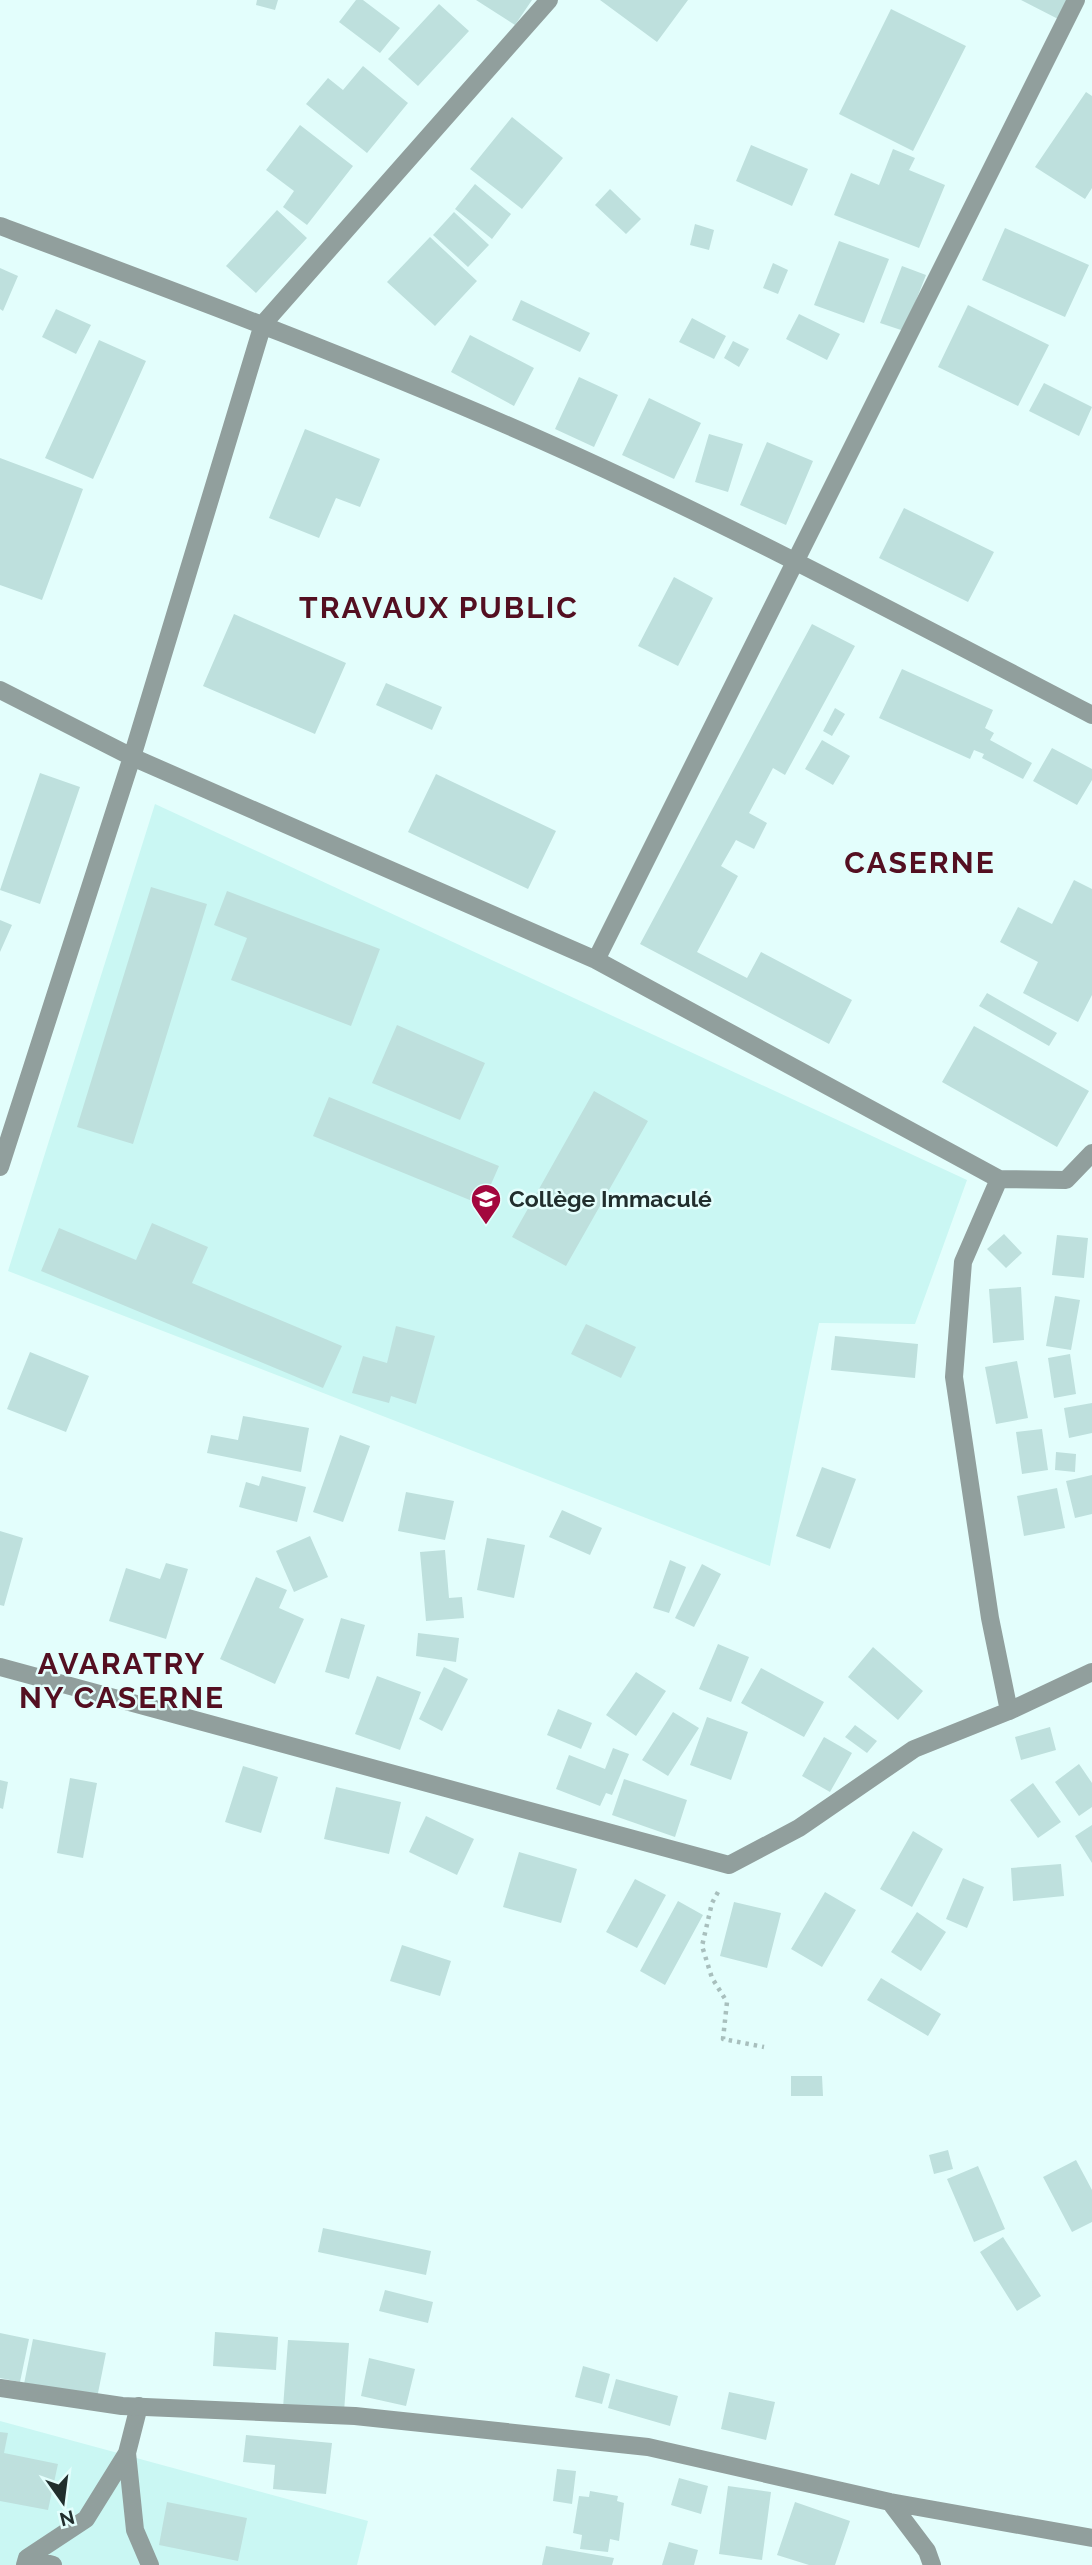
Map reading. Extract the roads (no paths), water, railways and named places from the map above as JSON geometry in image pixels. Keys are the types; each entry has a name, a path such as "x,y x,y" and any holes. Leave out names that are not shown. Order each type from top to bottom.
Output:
{"street":[{"path":"0,1167 132,757 263,324 549,0"},
{"path":"596,960 1076,0"},
{"path":"0,226 263,324 544,441 797,562 1092,715"},
{"path":"0,690 132,757 596,960 999,1179 1066,1180 1092,1153"},
{"path":"999,1179 963,1262 954,1377 989,1618 1009,1711"},
{"path":"0,1667 729,1865 799,1828 914,1749 1009,1711 1092,1672"},
{"path":"0,2388 139,2406 355,2416 648,2447 890,2502 1092,2538"},
{"path":"26,2562 86,2519 127,2453 139,2406"},
{"path":"127,2453 135,2530 150,2565"},
{"path":"890,2502 927,2551 932,2565"},
{"path":"26,2562 53,2565"}],"place":[{"name":"Collège Immaculé","path":"486,1226"}],"district":[{"name":"TRAVAUX PUBLIC","path":"439,608"},
{"name":"CASERNE","path":"920,863"},
{"name":"AVARATRY NY CASERNE","path":"122,1681"}]}
